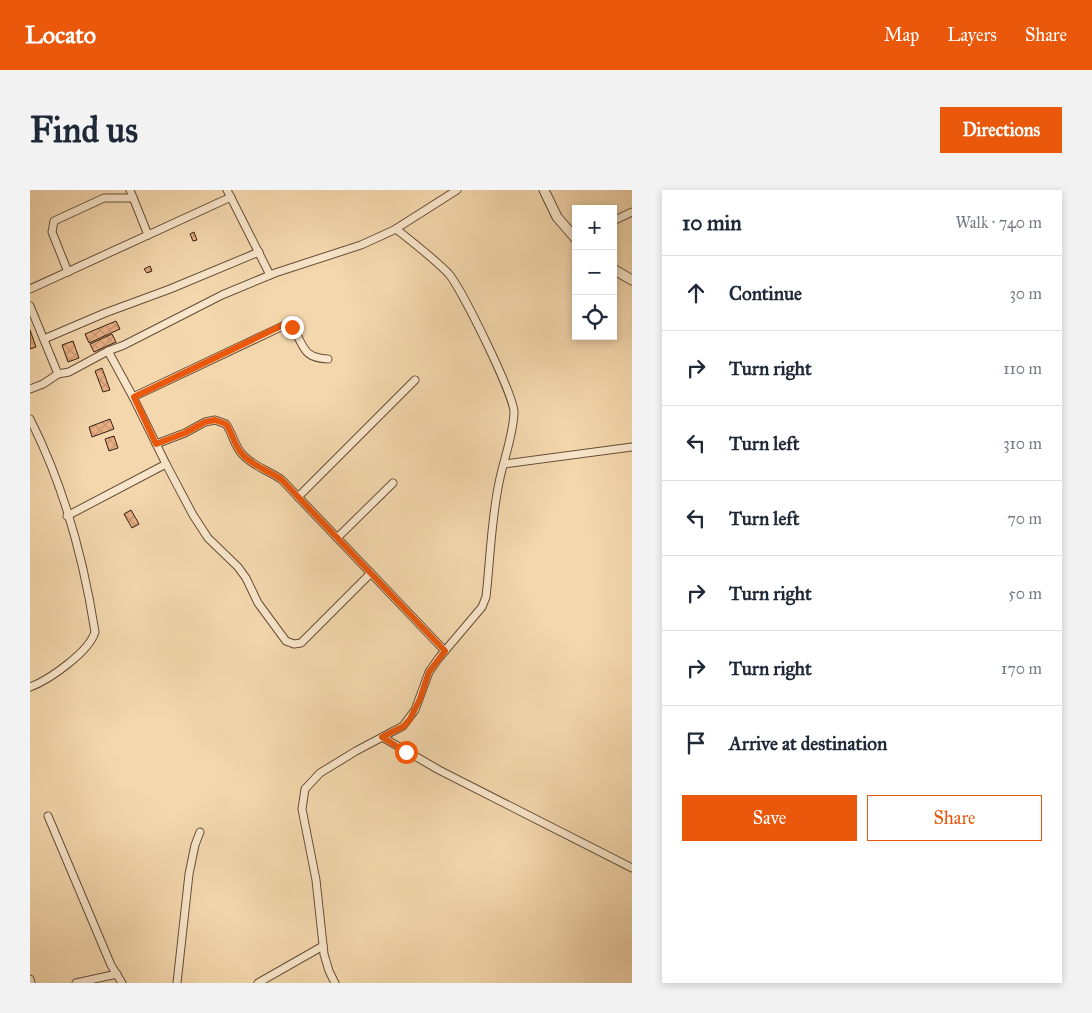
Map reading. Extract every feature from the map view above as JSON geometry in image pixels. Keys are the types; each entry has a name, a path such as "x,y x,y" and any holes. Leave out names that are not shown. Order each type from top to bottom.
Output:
{"street":[{"path":"130,190 148,235"},
{"path":"30,389 43,384 58,374 69,372 222,295 270,275 360,245 396,229 457,190"},
{"path":"544,190 558,217 572,233"},
{"path":"30,289 148,235 229,193 270,275"},
{"path":"68,272 52,232 54,221 104,198 133,198"},
{"path":"617,219 632,212"},
{"path":"335,983 329,971 323,946 316,880 302,809 305,790 320,773 356,751 404,726 410,719 420,699 429,672 479,612 486,597 498,488 515,413 514,406 486,342 449,274 396,229"},
{"path":"44,338 259,252"},
{"path":"617,271 632,280"},
{"path":"30,306 58,374"},
{"path":"134,397 285,325 292,327 302,348 310,356 328,359"},
{"path":"108,351 134,397 193,515 208,538 238,567 246,578 258,603 286,641 294,644 300,643 371,573"},
{"path":"298,496 415,380"},
{"path":"30,420 51,465 78,548 95,632 89,645 43,680 30,686"},
{"path":"156,444 185,433 205,422 215,420 222,422 229,428 243,456 282,480 445,651"},
{"path":"30,439 38,437"},
{"path":"504,464 632,447"},
{"path":"67,516 166,464"},
{"path":"338,538 393,482"},
{"path":"382,737 439,770 632,868"},
{"path":"48,816 105,952 122,983"},
{"path":"178,983 190,874 195,845 200,832"},
{"path":"258,983 323,946"},
{"path":"76,983 117,974"},
{"path":"30,979 31,983"}],"building":[{"path":"194,232 197,240 193,241 190,234"},
{"path":"150,266 152,271 147,273 144,269"},
{"path":"116,321 120,329 89,343 85,334"},
{"path":"30,330 36,347 30,349"},
{"path":"112,334 116,342 94,352 90,344"},
{"path":"73,341 79,358 68,362 62,345"},
{"path":"102,368 110,390 103,392 95,371"},
{"path":"110,419 114,429 92,437 89,427"},
{"path":"114,436 118,448 109,451 105,439"},
{"path":"131,510 139,524 132,528 124,514"}],"route":[{"path":"292,327 281,326 134,397 156,444 185,433 205,422 215,420 226,424 243,456 282,480 445,651 429,672 416,710 410,719 404,726 382,737 406,752"}]}
